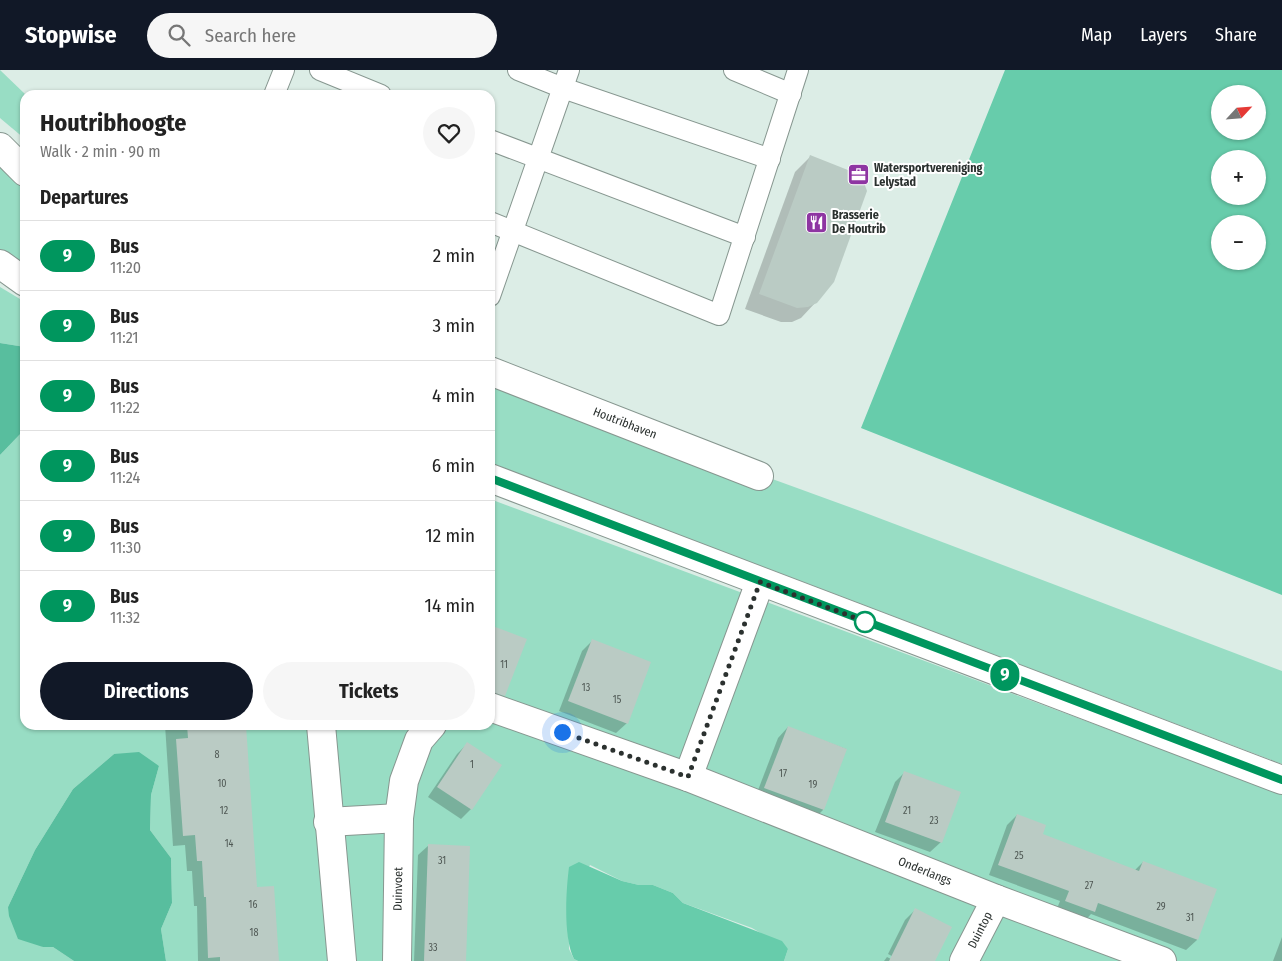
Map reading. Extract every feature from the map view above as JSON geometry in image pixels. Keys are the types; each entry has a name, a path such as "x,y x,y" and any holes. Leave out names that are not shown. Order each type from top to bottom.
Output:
{"street":[{"path":"0,147 20,167"},
{"path":"0,264 20,278"},
{"name":"Houtribhaven","path":"495,373 759,476"},
{"path":"495,480 1282,780"},
{"path":"688,777 760,582"},
{"name":"Onderlangs","path":"495,709 688,777 996,899 1162,961"},
{"path":"322,730 328,822 342,961"},
{"name":"Duinvoet","path":"396,961 399,818 404,781 418,740 427,730"},
{"path":"328,822 399,818"},
{"name":"Duintop","path":"964,961 996,899"}],"lane":[{"path":"276,90 284,70"},
{"path":"320,70 369,90"},
{"path":"518,70 566,79 770,160"},
{"path":"734,70 791,94"},
{"path":"495,224 720,315 798,70"},
{"path":"495,282 566,79"},
{"path":"495,142 745,237"}],"shaded area":[{"path":"0,70 21,90 20,135 0,118"},
{"path":"1005,70 1282,70 1282,595 861,428"},
{"path":"0,154 20,171 20,264 0,250"},
{"path":"0,287 20,299 20,346 0,343"},
{"path":"0,343 20,346 20,434 0,455"},
{"path":"495,378 863,512 1282,671 1282,764 495,465"},
{"path":"20,434 20,730 495,730 495,501 1282,794 1282,961 784,961 788,949 752,928 683,903 673,893 653,885 639,885 622,881 590,865 568,904 569,949 574,959 578,961 166,961 161,929 172,903 171,858 150,830 151,795 159,766 114,754 73,789 35,850 8,907 43,947 53,947 74,961 0,961 0,455"},
{"path":"139,752 159,766 151,795 150,830 171,858 172,903 161,929 166,961 74,961 53,947 43,947 18,939 9,916 8,907 35,850 73,789 114,754"},
{"path":"579,862 622,881 639,885 653,885 673,893 683,903 782,941 788,949 784,961 578,961 574,959 568,939 566,901 569,867"}],"building":[{"path":"810,155 858,174 862,177 867,191 834,282 817,303 808,307 797,308 759,294"},
{"path":"495,627 527,639 505,696 495,693"},
{"path":"592,639 651,662 628,724 568,701"},
{"path":"788,726 847,749 824,810 764,788"},
{"path":"187,730 246,730 257,887 274,886 279,961 220,961 220,957 208,958 206,897 204,897 202,861 197,861 195,835 183,836 176,739 188,738"},
{"path":"467,742 502,765 472,810 437,787"},
{"path":"904,771 961,792 942,843 885,822"},
{"path":"1017,814 1046,825 1043,834 1139,871 1143,861 1217,889 1198,940 1098,903 1095,912 1065,901 1069,891 998,865"},
{"path":"428,844 470,846 466,961 424,961"},
{"path":"915,908 952,927 935,961 889,961"}],"bus line":[{"name":"9","path":"495,480 1282,780"}],"place":[{"name":"Watersportvereniging Lelystad","path":"858,175"},
{"name":"Brasserie De Houtrib","path":"816,222"}],"route":[{"path":"562,732 688,777 760,582 872,624 865,622"}]}
